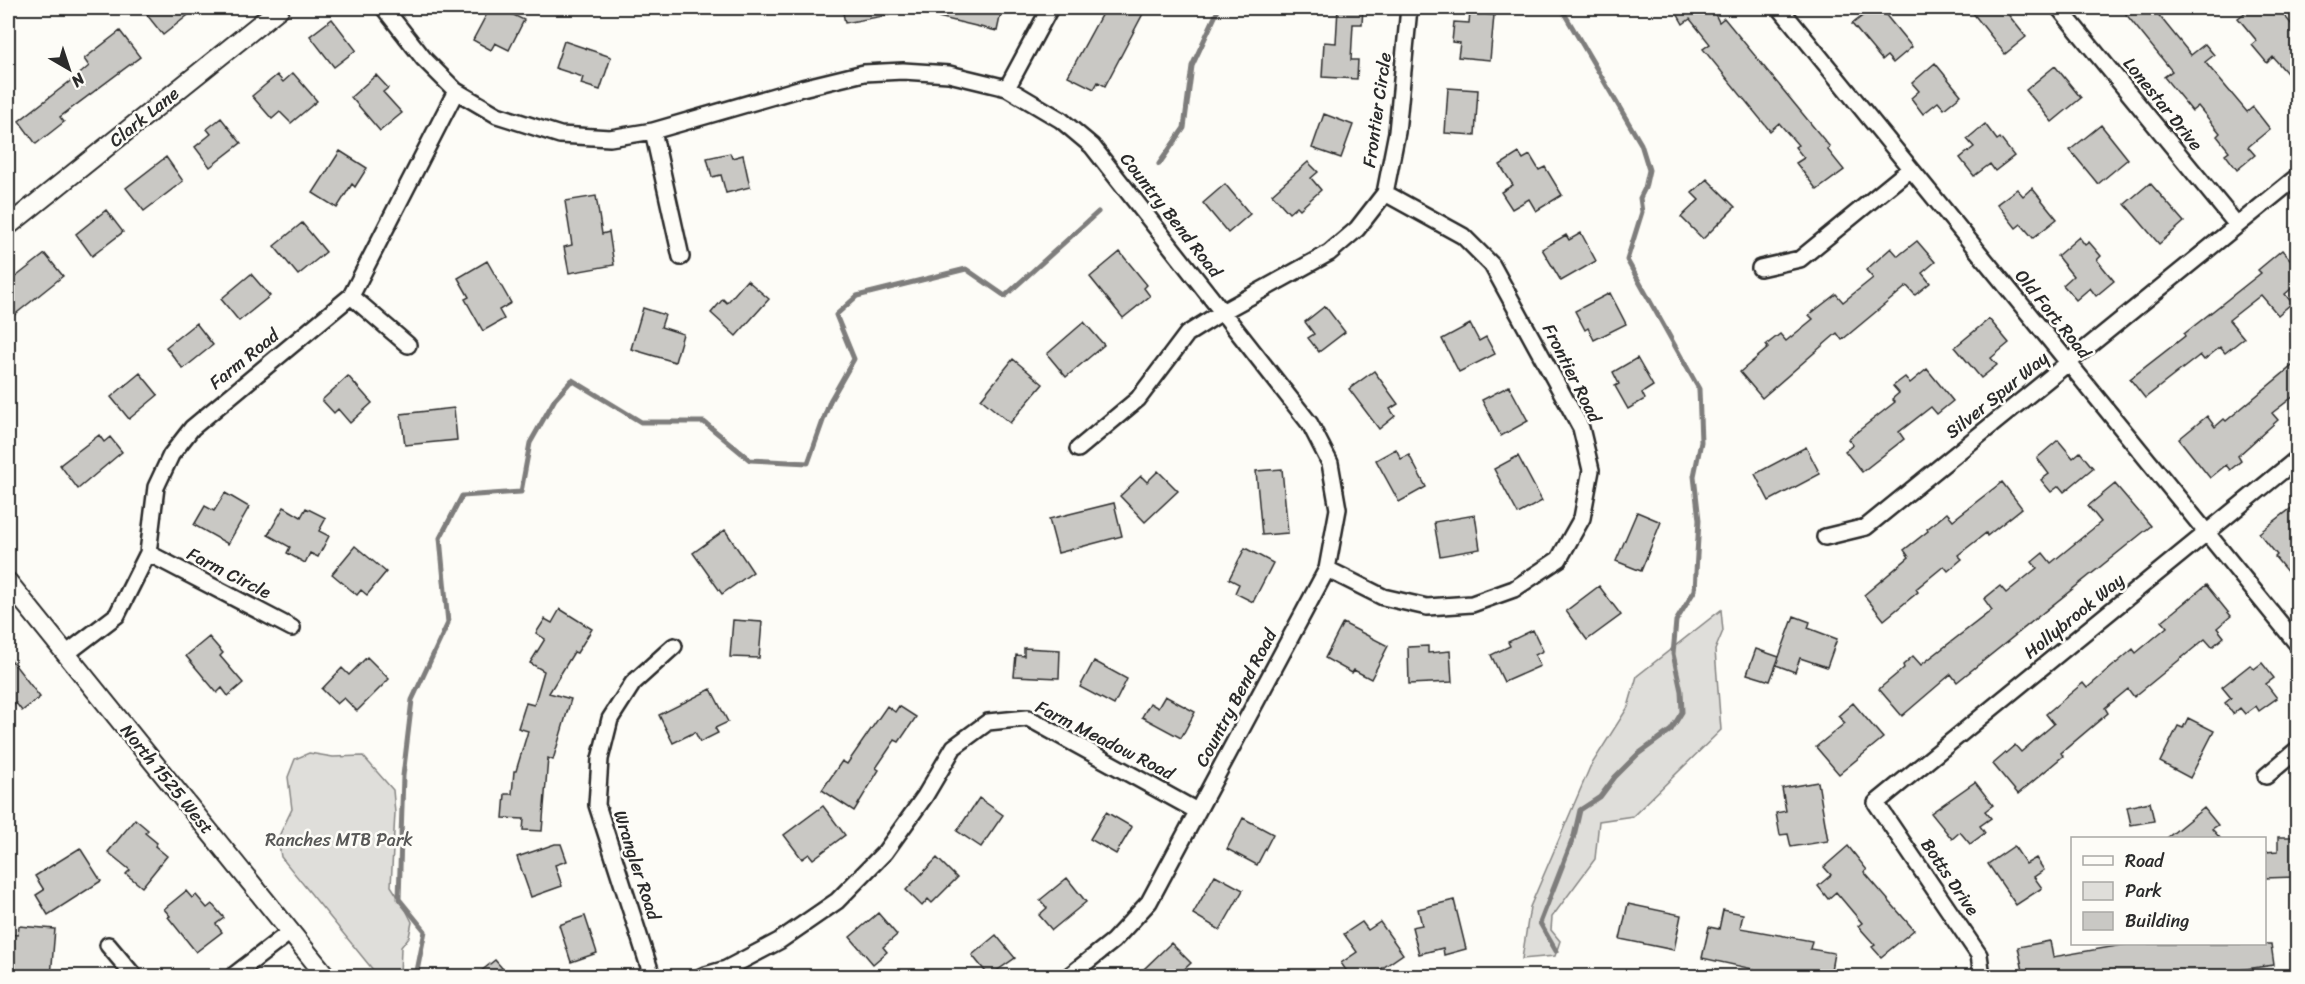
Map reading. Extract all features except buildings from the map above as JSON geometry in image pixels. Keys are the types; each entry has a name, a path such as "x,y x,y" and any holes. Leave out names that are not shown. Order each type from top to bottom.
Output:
{"street":[{"name":"Clark Lane","path":"8,226 280,8"},
{"name":"Country Bend Road","path":"384,8 424,59 456,91 497,115 560,135 610,138 653,131 802,88 864,73 903,71 949,74 1007,88 1061,120 1092,146 1310,424 1330,463 1338,509 1327,569 1149,902 1113,941 1069,976"},
{"path":"1007,88 1050,8"},
{"name":"Frontier Circle","path":"1078,449 1138,399 1187,334 1329,253 1357,229 1385,193 1397,132 1409,8"},
{"name":"Old Fort Road","path":"1780,8 2298,645"},
{"name":"Lonestar Drive","path":"2059,8 2237,225"},
{"name":"Farm Road","path":"66,654 117,615 148,554 156,487 171,455 192,428 351,296 456,91"},
{"path":"653,131 681,258"},
{"path":"1760,268 1800,259 1910,169"},
{"name":"Silver Spur Way","path":"1825,537 1866,527 2298,176"},
{"name":"Frontier Road","path":"1327,569 1383,597 1427,607 1472,604 1514,589 1559,559 1582,518 1591,470 1581,428 1492,265 1463,236 1385,193"},
{"path":"351,296 408,345"},
{"name":"Hollybrook Way","path":"1876,803 2298,458"},
{"name":"Farm Circle","path":"148,554 292,628"},
{"name":"North 1525 West","path":"8,582 326,976"},
{"name":"Wrangler Road","path":"652,976 597,805 599,771 610,719 633,683 674,646"},
{"name":"Farm Meadow Road","path":"702,976 726,969 779,941 837,901 885,852 925,796 954,747 988,722 1028,718 1197,811"},
{"path":"2266,776 2298,749"},
{"name":"Botts Drive","path":"1876,803 1979,955 1982,976"},
{"path":"233,976 290,932"},
{"path":"108,945 134,976"}],"green space":[{"path":"1721,610 1723,631 1715,650 1721,730 1633,816 1599,821 1595,859 1552,917 1551,930 1560,941 1555,956 1522,959 1530,907 1590,767 1628,707 1637,676"},
{"name":"Ranches MTB Park","path":"309,753 333,757 363,756 393,790 395,813 391,886 412,922 409,937 401,947 400,976 378,976 281,857 278,838 292,809 288,777 295,759"}],"waterway":[{"path":"1159,164 1184,128 1192,66 1219,8"},
{"path":"1556,951 1540,923 1574,836 1580,810 1600,797 1615,777 1638,754 1671,730 1682,712 1681,691 1673,654 1676,621 1695,590 1699,520 1694,476 1701,442 1699,389 1627,260 1642,212 1640,198 1649,170 1641,144 1561,8"},
{"path":"416,976 425,931 399,899 403,776 412,700 448,623 440,538 462,496 521,492 530,443 555,399 572,380 641,422 704,422 750,460 808,463 830,401 854,359 836,315 857,296 966,269 1005,296 1098,212"}]}
